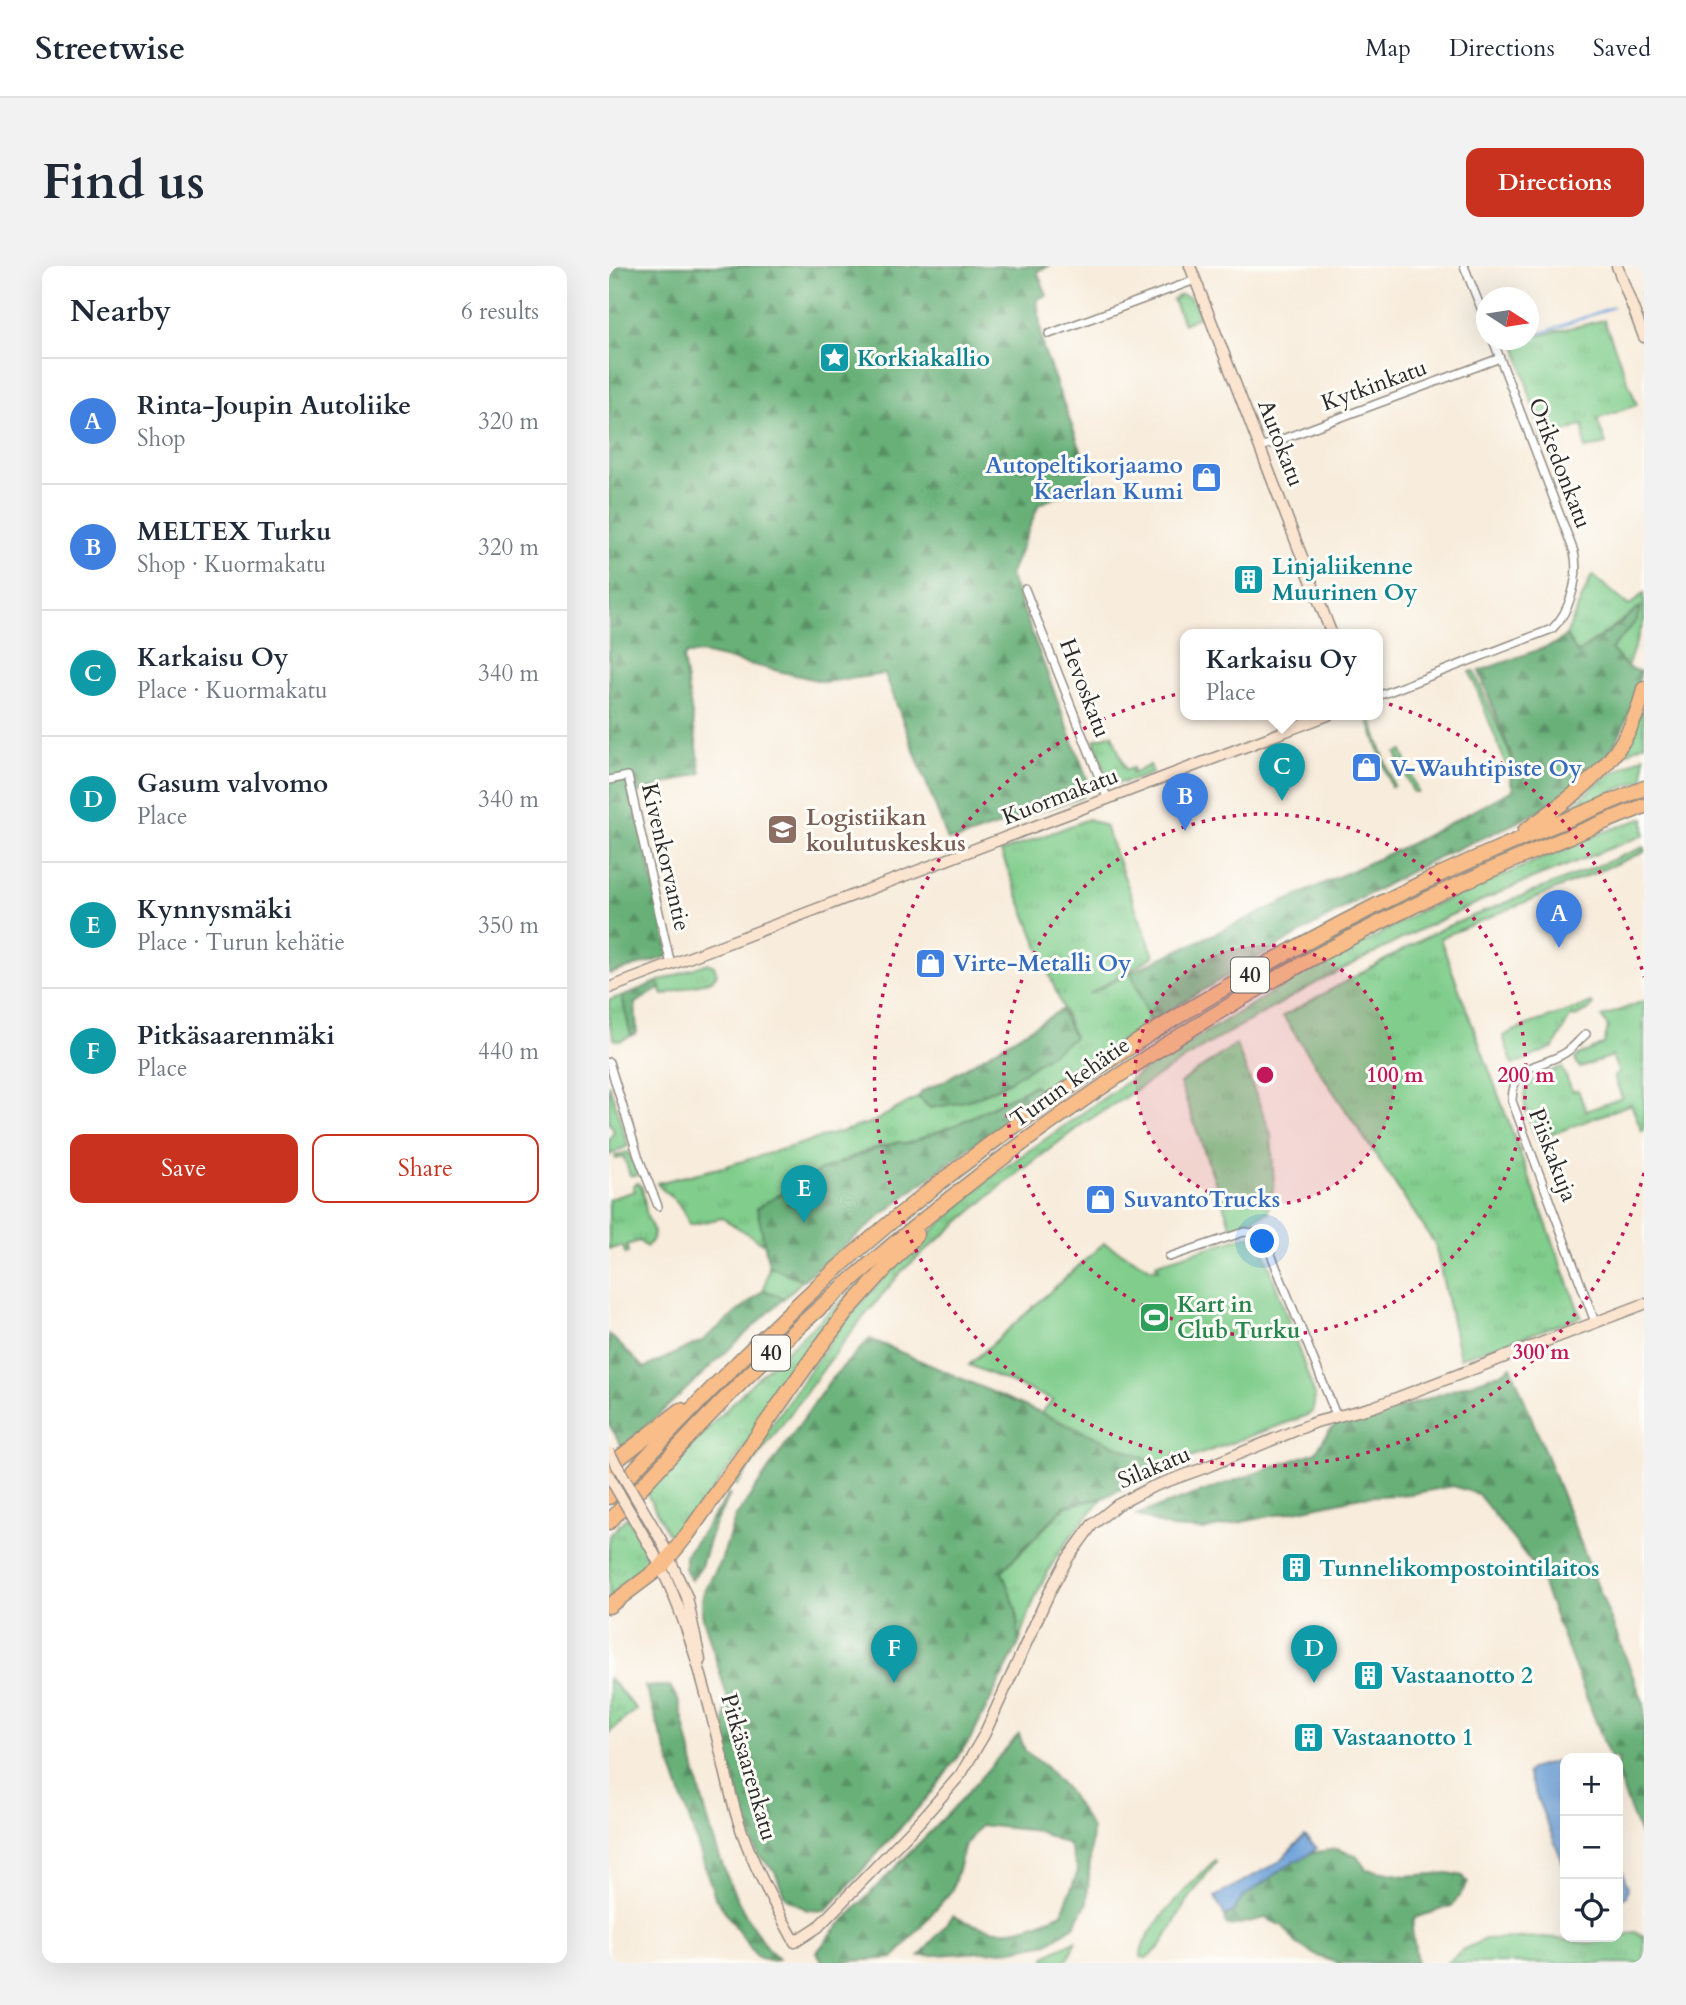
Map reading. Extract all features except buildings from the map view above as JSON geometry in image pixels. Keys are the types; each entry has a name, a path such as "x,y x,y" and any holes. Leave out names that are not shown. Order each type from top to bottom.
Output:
{"highway":[{"path":"1508,844 1562,805 1600,773 1628,732 1644,689"},
{"name":"Turun kehätie","path":"609,1497 716,1383 818,1285 891,1222 1035,1112 1155,1031 1278,958 1422,883 1644,788"},
{"name":"Turun kehätie","path":"609,1522 762,1362 831,1297 948,1199 1045,1125 1163,1045 1282,975 1440,893 1644,806"},
{"path":"609,1606 666,1562 848,1310 948,1199"},
{"path":"609,1466 716,1383"}],"street":[{"name":"Autokatu","path":"1190,266 1330,629"},
{"path":"1464,266 1476,297"},
{"path":"1617,266 1644,337"},
{"path":"1049,334 1195,280"},
{"name":"Orikedonkatu","path":"1383,694 1548,632 1560,621 1576,578 1576,561 1497,350"},
{"name":"Kytkinkatu","path":"1261,447 1500,358"},
{"name":"Hevoskatu","path":"1025,589 1108,800"},
{"name":"Kuormakatu","path":"609,988 1315,720"},
{"name":"Kivenkorvantie","path":"609,780 628,776 671,965"},
{"name":"Piiskakuja","path":"1586,1034 1565,1053 1528,1067 1517,1078 1512,1090 1512,1101 1595,1322"},
{"path":"609,1062 638,1157 659,1206"},
{"path":"1169,1256 1244,1232 1256,1233 1266,1242 1336,1415"},
{"name":"Silakatu","path":"795,1942 818,1927 922,1819 961,1774 984,1735 1052,1589 1075,1548 1093,1525 1117,1505 1133,1495 1336,1415 1373,1407 1644,1304"},
{"name":"Pitkäsaarenkatu","path":"609,1452 661,1540 671,1587 702,1677 736,1815 764,1884 795,1942"},
{"name":"Pitkäsaarenkatu","path":"609,1476 652,1550 666,1562"}],"green space":[{"path":"609,266 1049,266 1037,271 1047,295 1037,299 1043,348 1093,483 1039,504 1010,575 1088,781 1082,797 959,839 948,840 885,674 825,682 702,653 687,654 683,658 701,773 633,794 670,956 609,974"},
{"path":"1180,295 1191,299 1200,316 1184,324 1173,300"},
{"path":"1604,320 1637,405 1597,419 1606,444 1585,449 1583,424 1543,443 1517,350 1539,350 1539,335"},
{"path":"1592,575 1629,606 1644,593 1644,620 1627,667 1611,649 1637,620 1639,608 1577,653 1566,635"},
{"path":"1640,607 1637,620 1611,649 1627,667 1641,672 1634,700 1609,753 1590,775 1550,805 1383,886 1150,1022 1131,972 1412,843 1513,790 1509,772 1516,768 1479,671 1557,643 1566,635 1577,653"},
{"path":"1474,671 1516,769 1509,772 1470,672"},
{"path":"1644,705 1644,744 1619,757"},
{"path":"1369,720 1373,720 1394,786 1391,787"},
{"path":"1112,734 1126,770 1133,768 1132,774 1150,765 1153,773 1126,782 1112,780 1103,767 1094,740"},
{"path":"1402,751 1418,792 1413,792 1396,753"},
{"path":"1644,756 1644,779 1570,808 1604,778"},
{"path":"1644,818 1644,835 1507,889 1320,981 1205,1046 1081,1125 999,1188 903,1270 851,1332 737,1485 731,1483 841,1326 891,1269 990,1178 1148,1067 1314,967 1366,942 1418,912 1601,833"},
{"path":"1088,819 1105,826 1154,956 1089,994 1131,972 1150,1022 1042,1094 1034,1085 960,1123 906,1144 874,1148 757,1208 766,1245 722,1218 689,1225 679,1205 657,1183 723,1167 873,1122 918,1097 930,1108 984,1094 1074,1037 1001,852"},
{"path":"1644,847 1644,852 1440,938 1581,1317 1460,1358 1435,1244 1283,1016 1443,928"},
{"path":"708,963 714,966 717,974 712,980 663,995 657,982"},
{"path":"657,982 661,988 635,1003 637,1033 631,1036 622,996"},
{"path":"622,996 631,1036 620,1041 614,1039 609,1022 609,1000"},
{"path":"1644,1001 1644,1130 1642,1131 1631,1104 1537,1140 1524,1102 1524,1094 1535,1080 1546,1074 1562,1067 1572,1091 1578,1090 1586,1111 1622,1098 1614,1076 1619,1073 1612,1056 1580,1068 1575,1060 1577,1056 1604,1044 1608,1027 1602,1017"},
{"path":"1592,1003 1593,1006 1588,1011 1575,1017 1573,1015 1569,1019 1554,1047 1513,1065 1503,1036"},
{"path":"1061,1010 1074,1038 1018,1076 978,1097 951,1104 930,1108 918,1097 923,1091"},
{"path":"1236,1044 1271,1134 1274,1185 1268,1212 1232,1229 1180,1083"},
{"path":"609,1084 628,1146 609,1155 609,1141 614,1131 609,1122"},
{"path":"1035,1085 1042,1094 909,1193 803,1280 769,1266 757,1208 821,1170 881,1147 899,1142 906,1144 960,1123"},
{"path":"628,1152 636,1176 630,1175 624,1157 616,1159 615,1156"},
{"path":"638,1183 642,1187 647,1217 654,1232 653,1240 646,1247 639,1241 627,1245 628,1253 625,1254 623,1246 609,1249 609,1199 635,1191 633,1185"},
{"name":"Kart in Club Turku","path":"1243,1237 1253,1237 1262,1245 1315,1396 1313,1411 1308,1415 1165,1467 1041,1413 1053,1400 969,1365 1104,1243 1150,1268 1159,1269 1156,1264 1158,1263"},
{"path":"769,1266 803,1280 784,1298 764,1290"},
{"path":"878,1267 687,1525 676,1534 668,1534 646,1492 755,1380"},
{"path":"764,1290 784,1298 623,1448 609,1424 609,1334 644,1368 702,1341"},
{"path":"870,1339 1165,1467 1103,1498 1065,1506 1002,1571 1016,1609 1019,1643 971,1738 933,1791 826,1911 807,1910 785,1897 775,1871 758,1855 751,1838 723,1739 727,1696 702,1614 702,1599 721,1561 735,1518 831,1379"},
{"path":"1511,1366 1644,1704 1644,1845 1623,1791 1623,1753 1608,1753 1537,1570 1478,1494 1453,1486 1411,1494 1361,1497 1204,1530 1171,1528 1136,1515 1316,1452 1329,1431 1339,1423 1364,1421 1501,1373"},
{"path":"729,1494 714,1525 700,1569 691,1580 685,1569 685,1556"},
{"path":"1103,1498 1052,1565 1034,1600 1019,1643 1016,1609 1001,1572 1066,1506"},
{"path":"627,1517 655,1566 609,1600 609,1536"},
{"path":"609,1678 636,1709 609,1733"},
{"path":"645,1686 670,1686 679,1702 703,1803 725,1871 739,1904 778,1959 773,1961 757,1957 715,1897"},
{"path":"1019,1734 1025,1751 1046,1767 1068,1791 1092,1829 1087,1903 1074,1926 1048,1943 1012,1950 920,1956 953,1916 983,1927 1008,1930 1020,1929 1062,1913 1078,1871 1069,1845 1038,1831 981,1825 965,1845 952,1890 894,1958 823,1963 817,1952 833,1932 962,1799"},
{"path":"1337,1849 1356,1855 1366,1869 1405,1876 1448,1873 1463,1876 1468,1883 1452,1906 1414,1918 1412,1929 1417,1963 1338,1963 1315,1955 1296,1943 1283,1926 1265,1918 1231,1926 1226,1924 1225,1916 1233,1912 1241,1898 1294,1861 1311,1853"},
{"path":"1215,1860 1216,1863 1182,1909 1163,1943 1146,1958 1141,1957 1149,1935 1159,1921"},
{"path":"1635,1932 1644,1936 1644,1963 1447,1963 1462,1950 1485,1939 1546,1937 1560,1939 1560,1942 1592,1944 1623,1942 1623,1935"},
{"path":"1076,1940 1068,1959 1062,1962 1045,1960 1045,1956"}],"water":[{"path":"1560,1760 1560,1856 1527,1773 1530,1769"},
{"path":"1304,1836 1317,1848 1242,1898 1233,1912 1225,1916 1215,1897 1280,1861"},
{"path":"1623,1874 1628,1887 1626,1897 1623,1898"}],"waterway":[{"path":"1539,334 1613,307"}],"place":[{"name":"Korkiakallio","path":"834,358"},
{"name":"Autopeltikorjaamo Kaerlan Kumi","path":"1206,478"},
{"name":"Linjaliikenne Muurinen Oy","path":"1249,579"},
{"name":"V-Wauhtipiste Oy","path":"1367,768"},
{"name":"Karkaisu Oy","path":"1282,801"},
{"name":"Logistiikan koulutuskeskus","path":"783,830"},
{"name":"MELTEX Turku","path":"1185,831"},
{"name":"Rinta-Joupin Autoliike","path":"1559,948"},
{"name":"Virte-Metalli Oy","path":"930,963"},
{"name":"SuvantoTrucks","path":"1101,1199"},
{"name":"Kynnysmäki","path":"804,1223"},
{"name":"Kart in Club Turku","path":"1154,1317"},
{"name":"Tunnelikompostointilaitos","path":"1296,1568"},
{"name":"Vastaanotto 2","path":"1368,1675"},
{"name":"Pitkäsaarenmäki","path":"894,1683"},
{"name":"Gasum valvomo","path":"1314,1683"},
{"name":"Vastaanotto 1","path":"1309,1737"}]}
